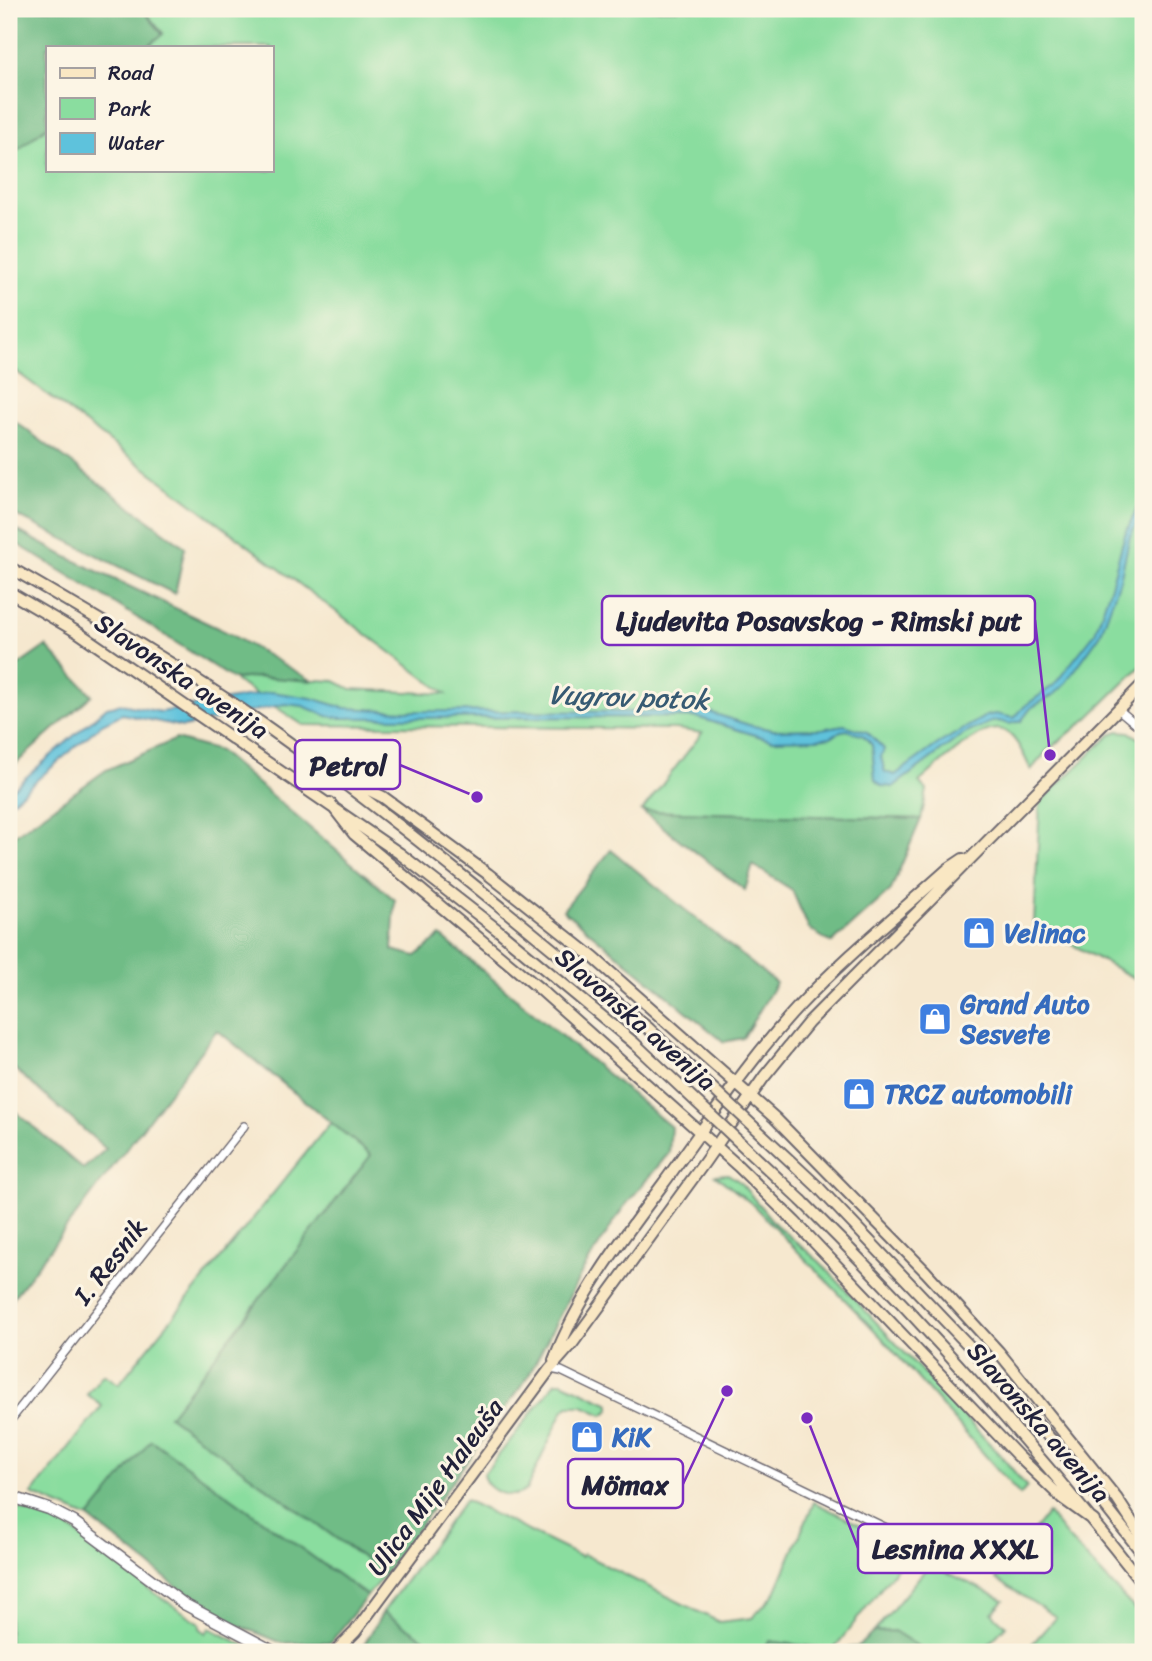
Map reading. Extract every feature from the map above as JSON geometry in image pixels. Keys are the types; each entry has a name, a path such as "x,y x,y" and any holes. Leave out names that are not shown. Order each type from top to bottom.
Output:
{"main road":[{"name":"Slavonska avenija","path":"9,567 200,682 269,728 499,904 648,1028 818,1187 974,1351 1068,1459 1143,1554"},
{"name":"Slavonska avenija","path":"9,592 79,633 330,803 479,915 634,1043 802,1201 960,1364 1094,1521 1143,1584"},
{"path":"980,848 1143,684"},
{"path":"339,779 383,797 488,874 594,958 750,1095 926,1272 998,1351 1117,1499 1143,1539"},
{"path":"330,803 354,834 541,990 715,1145 795,1222 1017,1455 1062,1497 1094,1521"},
{"name":"Ulica Mije Haleuša","path":"550,1369 593,1283 736,1082 799,1007 847,959 947,869 980,848"},
{"name":"Ulica Mije Haleuša","path":"336,1652 355,1632 550,1369 572,1344 750,1095 808,1023 980,848"},
{"name":"Ulica Mije Haleuša","path":"350,1652 355,1632"}],"street":[{"path":"1118,709 1143,730"},
{"name":"I. Resnik","path":"9,1422 244,1126"},
{"path":"550,1369 561,1371 934,1551"},
{"path":"9,1496 49,1509 74,1522 184,1604 275,1652"}],"green space":[{"path":"9,9 142,9 163,34 147,46 46,46 46,127 9,157"},
{"path":"142,9 1143,9 1143,664 1088,718 1046,752 1031,770 1020,747 1007,732 993,730 970,740 919,782 927,790 921,819 642,811 702,733 676,729 303,725 233,679 259,677 335,681 351,689 446,694 9,366 9,157 46,127 46,172 273,172 273,46 147,46 163,33"},
{"path":"9,417 185,547 175,594 9,512"},
{"path":"9,526 65,556 226,632 313,681 259,677 233,679 9,539"},
{"path":"46,646 92,695 11,768 9,672"},
{"path":"1118,731 1129,732 1143,741 1143,983 1034,924 1040,802 1111,734"},
{"path":"176,739 219,751 395,900 392,950 416,956 441,936 671,1127 669,1153 623,1208 583,1270 528,1377 385,1574 169,1416 371,1155 217,1030 9,1303 9,1106 83,1169 106,1149 9,1064 9,839 106,770"},
{"path":"642,811 921,819 891,890 832,943 809,929 792,890 753,865 745,890"},
{"path":"611,850 776,983 743,1038 724,1042 563,910"},
{"path":"331,1122 371,1155 169,1416 385,1574 367,1596 152,1441 89,1518 32,1494 102,1406 87,1394 103,1374 119,1384"},
{"path":"728,1174 740,1182 775,1224 820,1262 1002,1457 1027,1487 1020,1495 882,1338 751,1203 715,1175"},
{"path":"556,1382 562,1382 610,1404 610,1410 603,1415 583,1406 568,1406 563,1411 526,1490 507,1495 495,1490 485,1481 483,1475"},
{"path":"151,1440 367,1596 331,1642 282,1643 232,1623 177,1587 89,1518"},
{"path":"465,1500 581,1557 583,1554 719,1622 752,1618 774,1595 814,1502 911,1550 833,1650 769,1641 762,1652 445,1652 383,1612"},
{"path":"9,1506 56,1519 153,1592 200,1623 200,1628 206,1633 210,1628 257,1652 9,1652"},
{"path":"1048,1513 1143,1618 1143,1652 1025,1652 1056,1617 996,1579"},
{"path":"930,1564 1004,1600 992,1613 1006,1626 981,1652 927,1652 894,1631 874,1632"},
{"path":"383,1612 445,1652 360,1652"},
{"path":"894,1631 927,1652 762,1652 769,1641 833,1650 857,1647 874,1632"}],"water":[{"path":"1143,496 1143,513 1130,536 1120,580 1100,635 1064,685 1055,694 1031,708 1021,721 1009,724 991,722 962,735 893,787 882,786 875,780 872,745 864,736 847,730 818,739 771,740 696,717 340,718 327,716 303,706 285,704 183,727 122,714 102,724 9,804 9,792 107,707 121,704 161,712 272,692 311,698 345,708 407,711 647,712 700,709 773,730 821,729 844,725 867,732 884,749 881,757 885,772 895,775 938,744 986,716 995,714 1014,718 1025,706 1054,685 1095,633 1125,534"}],"place":[{"name":"Ljudevita Posavskog - Rimski put","path":"1050,755"},
{"name":"Petrol","path":"477,797"},
{"name":"Velinac","path":"979,933"},
{"name":"Grand Auto Sesvete","path":"935,1019"},
{"name":"TRCZ automobili","path":"859,1094"},
{"name":"Mömax","path":"727,1391"},
{"name":"Lesnina XXXL","path":"807,1418"},
{"name":"KiK","path":"587,1437"}],"water label":[{"name":"Vugrov potok","path":"629,697"}]}
